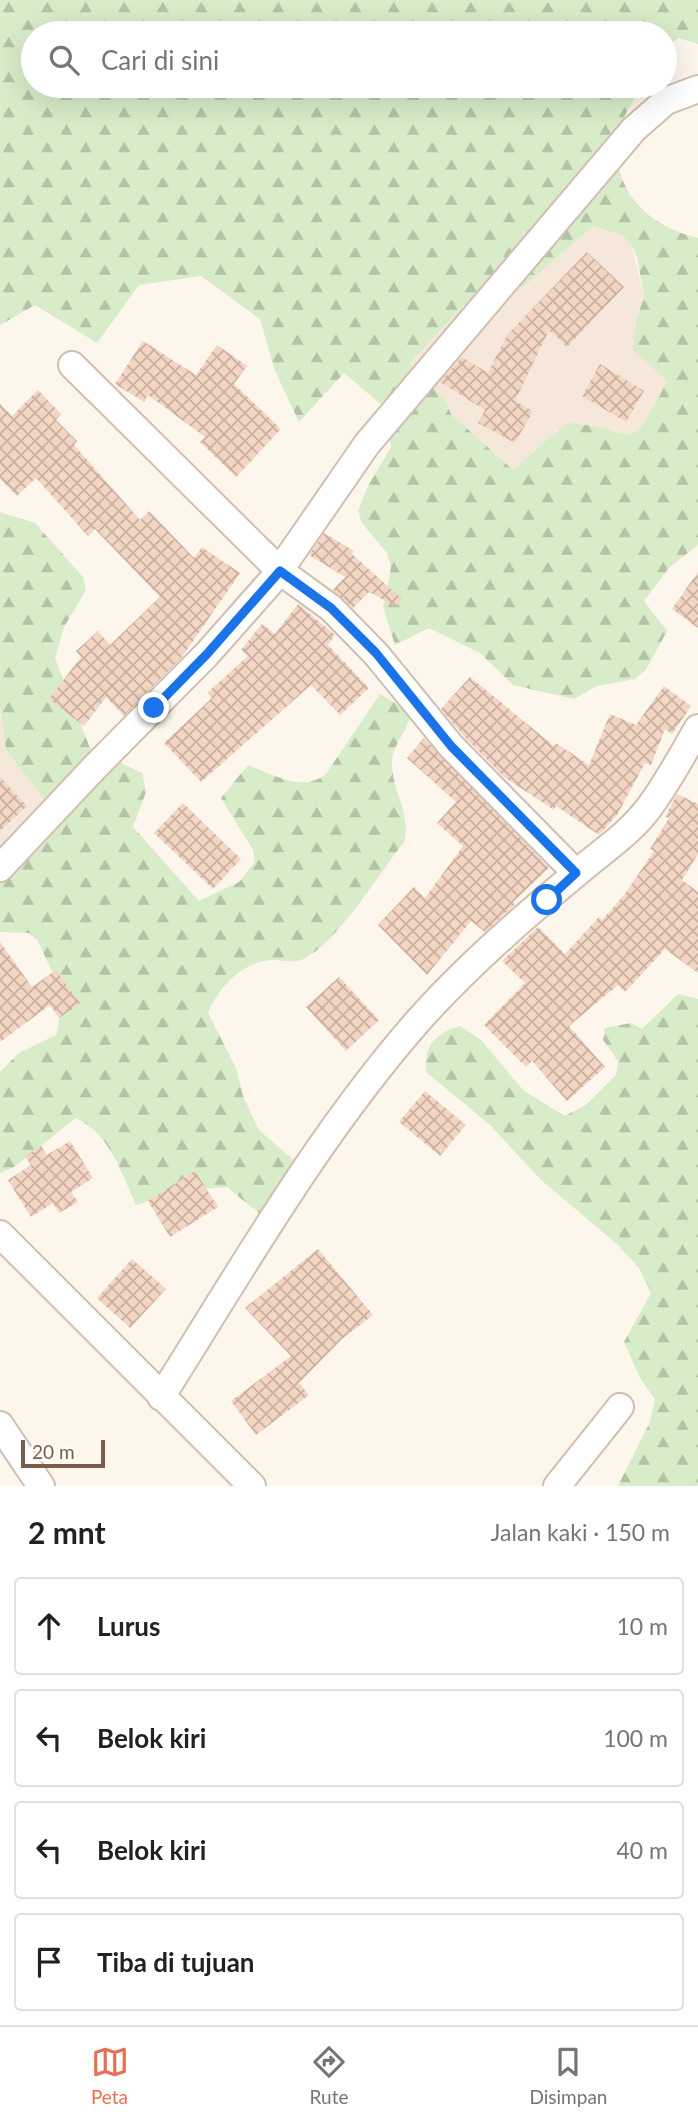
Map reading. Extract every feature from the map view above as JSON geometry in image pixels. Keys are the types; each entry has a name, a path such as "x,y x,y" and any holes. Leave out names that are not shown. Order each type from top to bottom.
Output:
{"street":[{"path":"677,97 698,89"},
{"path":"0,868 207,654 280,571 367,444 634,130 666,101 674,98"},
{"path":"72,365 280,571 331,608 376,653 451,746 576,873"},
{"path":"161,1397 308,1164 371,1076 439,1000 576,873 624,835 648,809 698,728"},
{"path":"0,1234 252,1486"},
{"path":"557,1486 620,1407"},
{"path":"0,1426 41,1486"}],"shaded area":[{"path":"593,226 622,235 631,244 644,296 636,322 667,381 644,427 634,435 621,436 583,424 557,430 537,452 513,470 451,414 445,400 410,363 469,300 524,286"},
{"path":"0,705 6,750 56,815 46,840 6,877 0,877"}],"green space":[{"path":"0,0 698,0 698,44 677,39 677,21 21,21 21,98 634,98 620,129 617,150 619,169 625,186 634,200 662,224 698,238 698,545 669,568 644,601 667,631 646,670 635,679 597,686 574,699 513,685 480,653 429,628 395,645 383,607 391,568 387,553 362,523 358,511 368,486 391,447 384,407 344,373 299,422 275,371 260,319 201,276 139,285 97,343 35,305 0,325","holes":["593,226 622,235 631,244 637,257 644,296 636,322 633,350 667,381 654,406 645,422 630,434 569,423 513,470 451,414 445,400 410,363 469,300 524,286"]},
{"path":"0,512 35,523 83,577 86,590 64,627 55,658 90,748 142,773 146,792 133,827 199,901 239,882 255,862 253,850 221,798 248,765 288,780 307,782 326,774 380,694 404,708 410,718 392,759 394,780 405,821 404,842 345,921 319,948 299,961 265,961 244,969 226,984 208,1013 236,1068 243,1096 259,1130 296,1162 260,1214 227,1187 185,1190 136,1205 106,1144 88,1125 76,1118 14,1167 0,1173 0,1072 19,1053 56,1035 64,998 38,941 29,933 0,932 0,877 6,877 30,858 49,834 56,815 6,750 0,705"},
{"path":"678,994 698,999 698,1486 618,1486 650,1422 655,1399 640,1378 624,1342 651,1293 639,1268 617,1244 541,1180 490,1125 427,1073 426,1064 433,1042 444,1033 460,1026 481,1040 524,1091 565,1116 587,1104 616,1075 618,1061 603,1040 605,1028 631,1023 642,1029"}],"building":[{"path":"587,252 624,287 567,347 549,330 515,401 533,411 515,443 478,423 485,410 440,382 462,357 488,373 507,335"},
{"path":"143,341 196,375 217,345 247,366 234,384 281,429 236,477 200,442 205,437 148,395 144,402 115,384"},
{"path":"600,364 644,391 626,422 582,396"},
{"path":"38,390 61,414 56,420 77,441 74,445 140,520 149,511 194,558 202,547 240,573 182,657 124,716 106,697 84,726 49,699 81,657 76,651 98,631 110,645 160,597 95,529 88,536 36,478 17,496 0,479 0,404 12,416"},
{"path":"324,533 354,551 352,554 402,599 396,607 369,592 353,608 333,590 345,577 309,555"},
{"path":"698,572 698,628 672,609"},
{"path":"298,604 335,635 328,645 369,688 340,715 311,685 201,782 164,743 212,698 207,693 248,656 241,650 262,624 275,634"},
{"path":"470,677 554,746 556,743 589,765 610,714 636,725 664,686 691,706 672,734 665,729 651,765 645,763 617,815 599,835 556,806 554,810 504,777 441,709"},
{"path":"424,738 549,868 485,932 471,921 427,975 378,925 414,887 425,898 463,846 437,823 456,802 407,758"},
{"path":"0,777 27,806 0,831"},
{"path":"677,794 698,804 698,854 682,880 698,892 698,973 665,949 625,992 618,985 569,1026 605,1067 567,1101 532,1061 526,1067 484,1025 525,983 502,961 538,927 565,954 599,917 602,920 625,894 654,851 650,849 669,818 665,817"},
{"path":"183,803 241,859 213,889 154,833"},
{"path":"0,942 32,987 56,970 80,1003 59,1018 50,1005 0,1042"},
{"path":"339,977 379,1020 346,1051 306,1007"},
{"path":"425,1091 466,1125 440,1156 399,1122"},
{"path":"70,1141 93,1178 71,1192 78,1202 59,1213 53,1203 31,1217 8,1180 31,1165 25,1156 41,1146 47,1155"},
{"path":"195,1171 218,1207 170,1237 148,1201"},
{"path":"318,1249 373,1315 342,1339 299,1383 309,1395 256,1435 231,1401 291,1356 245,1308"},
{"path":"132,1259 166,1289 130,1328 97,1298"}],"route":[{"path":"154,708 207,654 280,571 331,608 376,653 451,746 576,873 547,900"}]}
